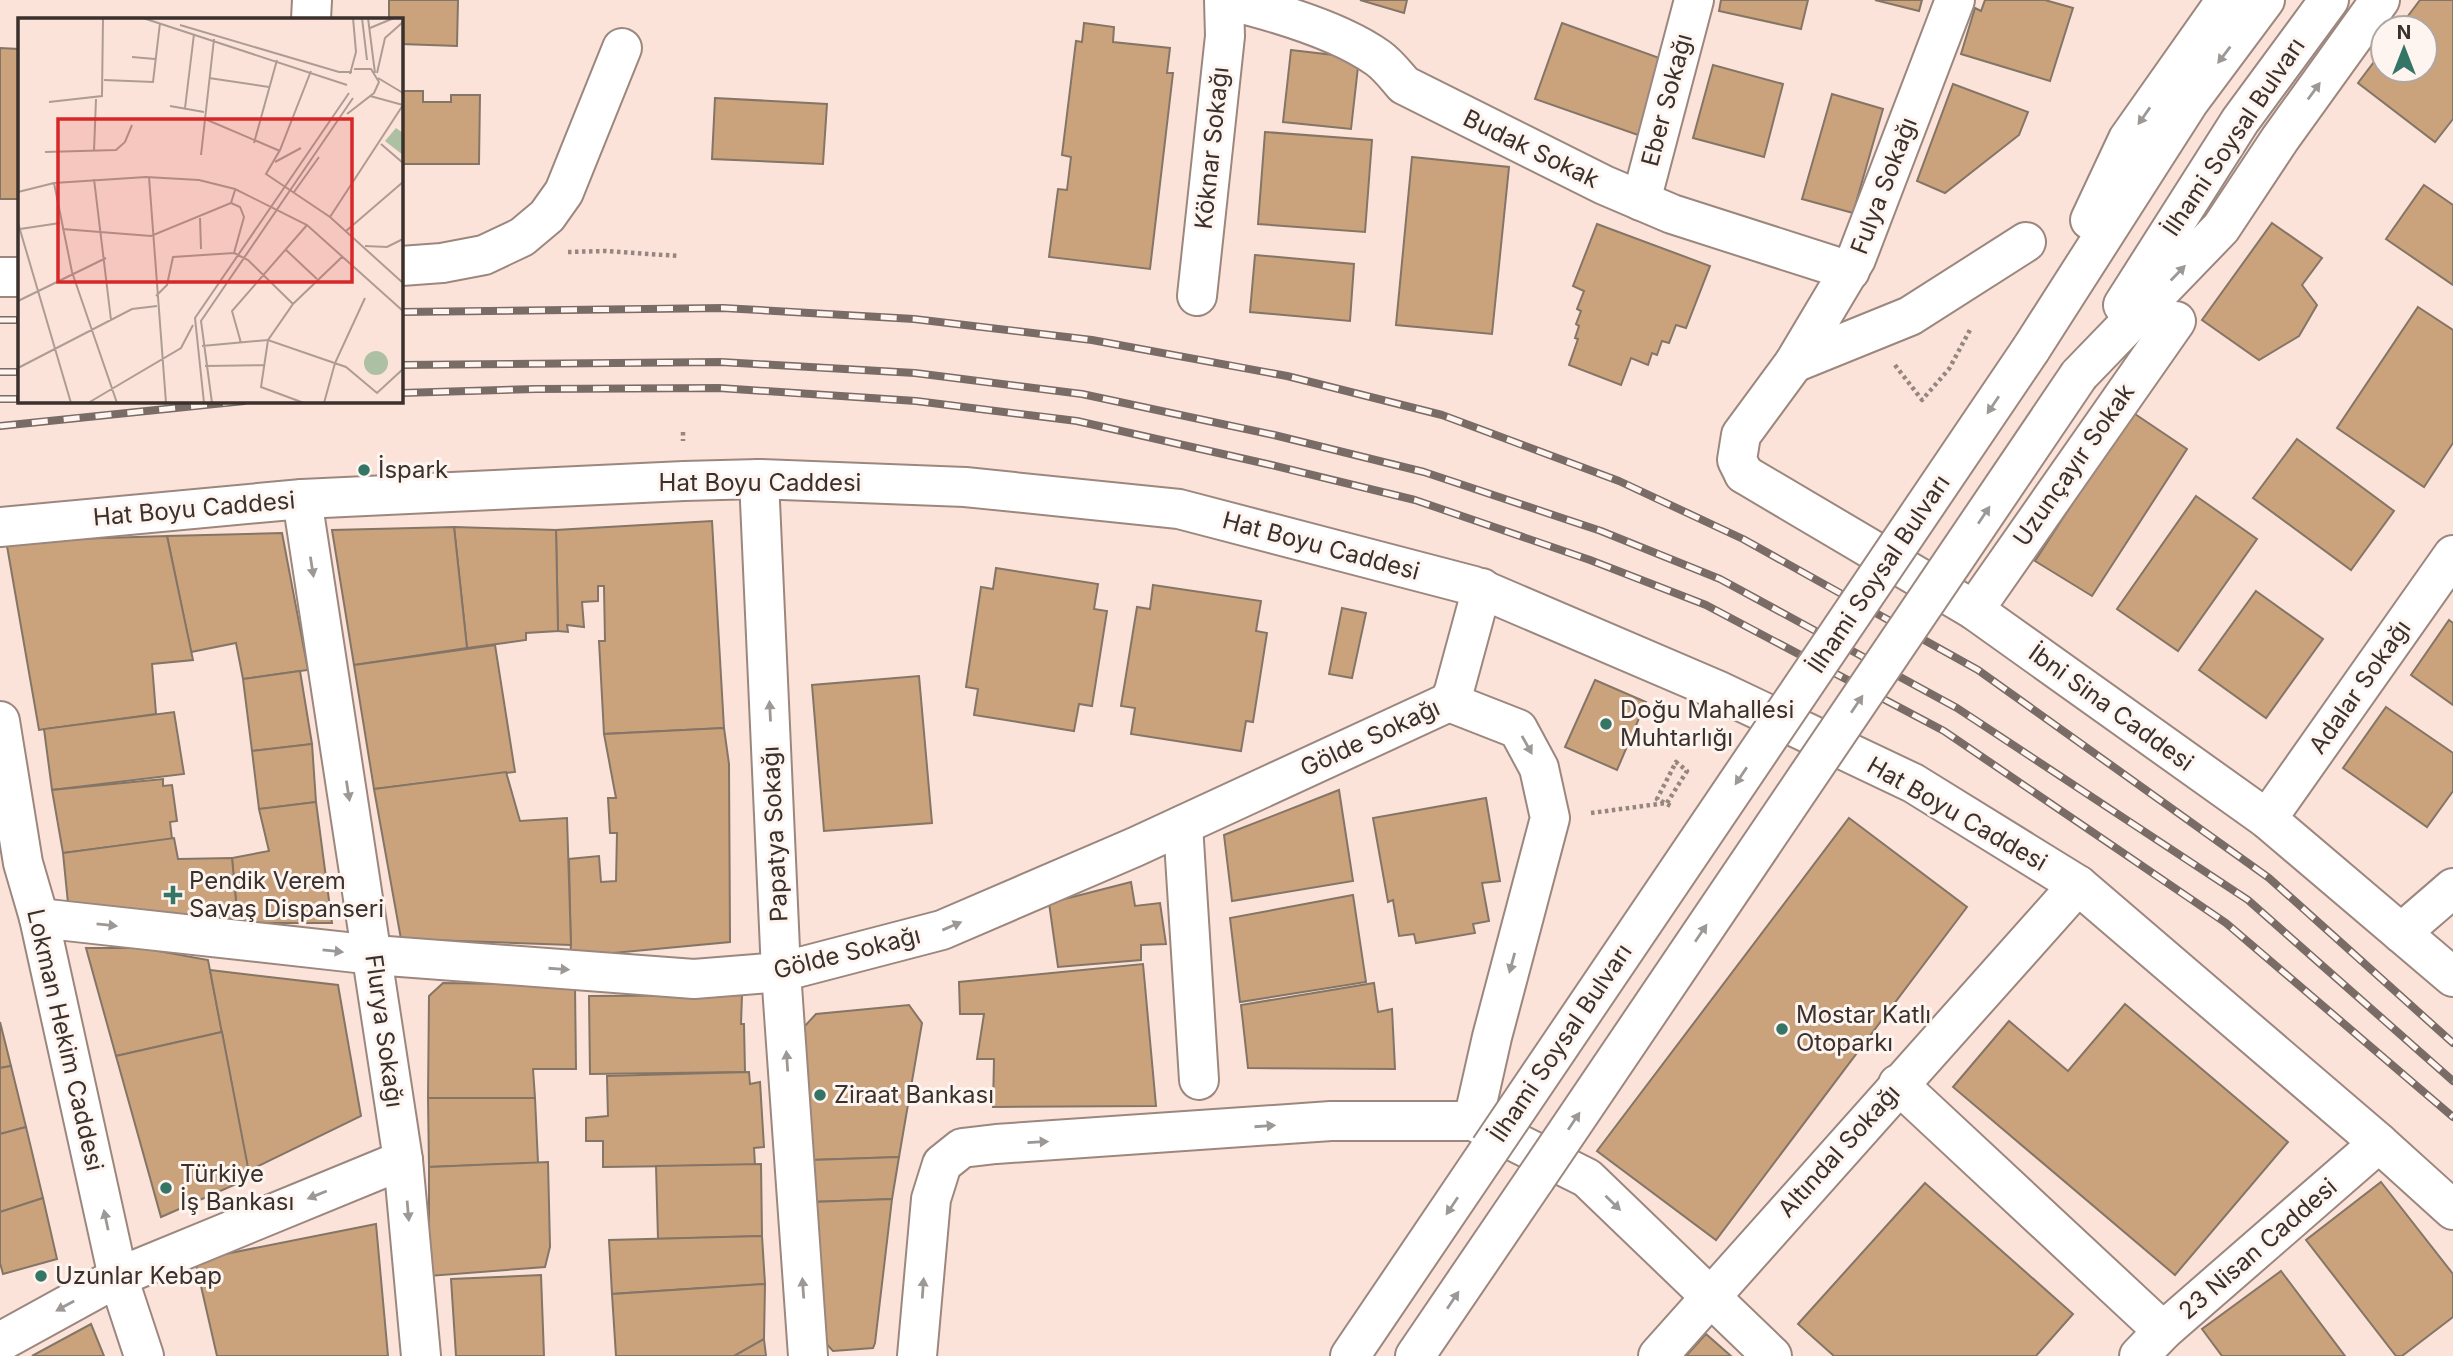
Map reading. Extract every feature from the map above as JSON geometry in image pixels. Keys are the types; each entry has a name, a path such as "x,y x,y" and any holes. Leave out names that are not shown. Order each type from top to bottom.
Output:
{"street":[{"path":"311,18 312,0"},
{"name":"Budak Sokak","path":"1226,0 1275,12 1363,48 1380,60 1404,85 1604,185 1672,214 1850,271"},
{"name":"Köknar Sokağı","path":"1197,296 1225,36 1226,0"},
{"name":"Eber Sokağı","path":"1641,201 1694,0"},
{"name":"Fulya Sokağı","path":"1744,474 1737,460 1741,435 1794,363 1850,271 1955,0"},
{"path":"2031,349 2128,139 2226,0"},
{"name":"İlhami Soysal Bulvarı","path":"1350,1356 1481,1135 2031,349 2189,102 2265,0"},
{"name":"İlhami Soysal Bulvarı","path":"1415,1356 2079,375 2240,121 2329,0"},
{"path":"2079,375 2221,228 2280,139 2380,0"},
{"path":"402,266 442,263 484,255 522,237 547,216 564,192 622,48"},
{"path":"1794,363 1910,316 2026,242"},
{"path":"0,277 18,277"},
{"name":"Uzunçayır Sokak","path":"1974,610 2155,347 2176,321"},
{"name":"İbni Sina Caddesi","path":"1744,474 1974,610 2267,819 2453,977"},
{"name":"Hat Boyu Caddesi","path":"0,527 302,499 670,481 759,479 965,487 1179,509 1478,587 1717,690 1913,783 2078,885 2379,1143 2453,1210"},
{"name":"Papatya Sokağı","path":"759,479 781,972 808,1356"},
{"name":"Flurya Sokağı","path":"302,499 403,1160 421,1356"},
{"name":"Adalar Sokağı","path":"2267,819 2453,555"},
{"name":"Gölde Sokağı","path":"39,918 373,955 694,979 781,972 942,930 1182,825 1449,702 1454,691 1478,587"},
{"path":"1449,702 1518,729 1539,768 1550,818 1492,1037 1481,1135"},
{"name":"Lokman Hekim Caddesi","path":"0,721 12,865 39,918 118,1277 144,1356"},
{"path":"1182,825 1199,1080"},
{"name":"Altındal Sokağı","path":"1658,1356 2078,885"},
{"path":"2401,933 2453,888"},
{"path":"1898,1084 2151,1343"},
{"path":"917,1356 930,1199 942,1164 962,1148 1331,1121 1481,1135 1587,1178 1772,1356"},
{"name":"23 Nisan Caddesi","path":"2151,1343 2379,1143"},
{"path":"0,1342 118,1277 403,1160"}],"path":[{"path":"605,251 679,256"},
{"path":"1869,332 1922,400 1949,369"},
{"path":"1676,762 1687,771 1667,803 1657,799 1676,762"},
{"path":"1550,818 1667,803"}],"building":[{"path":"389,0 458,0 457,46 402,44 402,18 389,18"},
{"path":"1360,0 1407,0 1404,13"},
{"path":"1721,0 1808,0 1801,29 1719,11"},
{"path":"1875,0 1922,0 1919,11"},
{"path":"1985,0 2045,0 2073,8 2050,81 1961,54 1975,8 1981,11"},
{"path":"2420,0 2453,0 2453,119 2435,142 2358,83 2369,68 2369,84 2439,84 2439,14 2410,14"},
{"path":"1084,23 1114,27 1113,42 1170,48 1167,73 1173,73 1150,269 1049,257 1058,189 1067,190 1071,157 1062,155 1076,41 1082,42"},
{"path":"1562,23 1665,60 1638,135 1535,99"},
{"path":"0,48 18,49 18,199 0,199"},
{"path":"1291,50 1359,58 1351,129 1283,122"},
{"path":"1713,65 1783,84 1764,157 1693,138"},
{"path":"1953,84 2028,112 2019,135 1945,193 1917,181"},
{"path":"402,91 423,91 423,102 451,102 451,95 480,95 479,164 402,164"},
{"path":"1832,94 1883,109 1853,213 1802,199"},
{"path":"715,98 827,104 823,164 712,159"},
{"path":"1265,132 1372,140 1365,232 1258,224"},
{"path":"1412,157 1509,167 1492,334 1396,325"},
{"path":"2424,185 2453,205 2453,285 2386,239"},
{"path":"2272,223 2322,258 2302,285 2317,305 2299,336 2259,360 2202,320"},
{"path":"1597,224 1710,266 1686,328 1676,325 1669,343 1662,341 1657,355 1652,353 1648,365 1631,358 1621,385 1569,365 1578,339 1575,338 1579,326 1576,324 1581,311 1577,309 1584,291 1573,286"},
{"path":"1255,255 1354,264 1350,321 1250,312"},
{"path":"2418,307 2453,330 2453,443 2424,487 2337,428"},
{"path":"2132,412 2187,449 2092,596 2035,561"},
{"path":"2297,439 2394,511 2351,570 2253,498"},
{"path":"2196,496 2257,539 2178,651 2117,609"},
{"path":"712,521 724,728 604,734 599,641 605,641 604,586 598,586 598,601 582,602 584,627 567,625 568,632 558,631 556,530"},
{"path":"454,527 556,530 558,631 526,633 526,640 467,648"},
{"path":"454,527 467,648 354,665 332,530"},
{"path":"282,533 308,670 243,679 236,643 191,652 167,536"},
{"path":"167,536 193,660 152,664 156,714 39,730 7,546 12,541"},
{"path":"996,568 1098,584 1094,609 1107,611 1092,706 1079,704 1074,731 974,715 978,689 966,687 981,587 993,589"},
{"path":"1153,585 1261,601 1256,631 1267,633 1253,722 1246,721 1241,751 1131,734 1135,708 1121,706 1137,607 1150,609"},
{"path":"2256,591 2323,639 2266,718 2199,670"},
{"path":"1342,608 1366,613 1352,678 1329,674"},
{"path":"2449,620 2453,623 2453,705 2411,675"},
{"path":"495,645 515,772 374,789 354,665"},
{"path":"300,671 312,744 252,751 243,679"},
{"path":"919,676 932,823 824,831 812,685"},
{"name":"Doğu Mahallesi Muhtarlığı","path":"1595,680 1646,702 1617,770 1565,747"},
{"path":"2386,707 2453,753 2453,791 2427,827 2343,768"},
{"path":"174,712 184,774 52,790 44,729"},
{"path":"724,728 729,764 730,942 571,957 569,859 599,856 601,882 616,881 617,833 610,833 608,798 616,798 604,734"},
{"path":"312,744 316,802 259,809 252,751"},
{"path":"506,772 520,821 567,818 571,945 401,939 374,789"},
{"path":"163,779 163,786 172,785 177,821 170,822 172,839 63,853 52,790"},
{"path":"1339,790 1353,881 1232,901 1224,835"},
{"path":"1486,798 1500,881 1482,883 1489,921 1473,924 1475,933 1416,943 1414,934 1399,936 1393,900 1388,902 1373,818"},
{"path":"316,802 332,923 238,923 232,858 269,851 259,809"},
{"name":"Mostar Katlı Otoparkı","path":"1849,818 1967,907 1716,1240 1597,1151"},
{"path":"174,838 178,859 232,858 238,923 68,903 63,853"},
{"path":"1131,882 1135,906 1160,903 1166,944 1141,945 1141,960 1058,967 1049,903"},
{"path":"1353,895 1366,982 1240,1002 1230,918"},
{"path":"86,948 142,948 208,960 222,1032 116,1056"},
{"path":"1143,964 1156,1106 993,1107 994,1059 977,1059 984,1014 960,1014 959,982"},
{"path":"210,970 338,985 361,1116 248,1171"},
{"path":"443,983 575,985 576,1069 533,1069 535,1098 428,1098 429,996"},
{"path":"1374,983 1378,1012 1392,1009 1395,1069 1248,1068 1241,1005"},
{"path":"742,995 741,1024 744,1024 745,1072 590,1074 589,996"},
{"path":"2125,1004 2288,1142 2175,1275 1953,1087 2009,1021 2068,1071"},
{"path":"909,1005 922,1023 899,1157 811,1160 802,1029 816,1014"},
{"path":"0,1022 11,1066 0,1068"},
{"path":"222,1032 250,1178 161,1217 116,1056"},
{"path":"11,1066 26,1127 0,1134 0,1068"},
{"path":"749,1072 750,1084 760,1082 764,1147 754,1148 755,1165 603,1167 603,1141 586,1141 586,1118 608,1116 607,1076"},
{"path":"428,1098 535,1098 538,1163 429,1167"},
{"path":"26,1127 43,1198 0,1212 0,1134"},
{"path":"899,1157 892,1199 812,1202 811,1160"},
{"path":"548,1162 550,1247 545,1267 429,1276 429,1167"},
{"path":"761,1164 762,1236 658,1239 656,1166"},
{"path":"2381,1182 2453,1274 2453,1317 2402,1356 2396,1356 2306,1240"},
{"path":"1925,1183 2073,1314 2036,1356 1834,1356 1798,1324"},
{"path":"43,1198 57,1259 3,1274 0,1263 0,1212"},
{"path":"892,1199 875,1343 873,1348 833,1351 821,1338 812,1202"},
{"path":"376,1224 388,1356 217,1356 195,1260"},
{"path":"762,1236 765,1284 612,1294 609,1240"},
{"path":"2281,1271 2345,1356 2222,1356 2202,1329"},
{"path":"541,1275 544,1356 456,1356 451,1279"},
{"path":"765,1284 764,1339 734,1356 616,1356 612,1294"},
{"path":"91,1324 104,1356 32,1356"},
{"path":"1706,1334 1731,1356 1686,1356"},
{"path":"764,1339 766,1356 734,1356"}],"railway":[{"path":"402,312 723,308 914,319 1092,340 1287,376 1442,415 1619,481 1743,539 1978,670 2269,878 2453,1043"},
{"path":"0,320 18,320"},
{"path":"402,365 721,362 915,373 1082,394 1274,435 1424,472 1601,531 1720,579 1957,708 2248,900 2453,1081"},
{"path":"0,372 18,372"},
{"path":"402,393 719,388 916,401 1077,421 1415,500 1590,560 1706,605 1944,731 2226,923 2453,1117"},
{"path":"0,399 18,399"},
{"path":"0,426 234,402"}],"place":[{"name":"İspark","path":"364,470"},
{"name":"Doğu Mahallesi Muhtarlığı","path":"1606,724"},
{"name":"Pendik Verem Savaş Dispanseri","path":"173,895"},
{"name":"Mostar Katlı Otoparkı","path":"1782,1029"},
{"name":"Ziraat Bankası","path":"820,1095"},
{"name":"Türkiye İş Bankası","path":"166,1188"},
{"name":"Uzunlar Kebap","path":"41,1276"}]}
